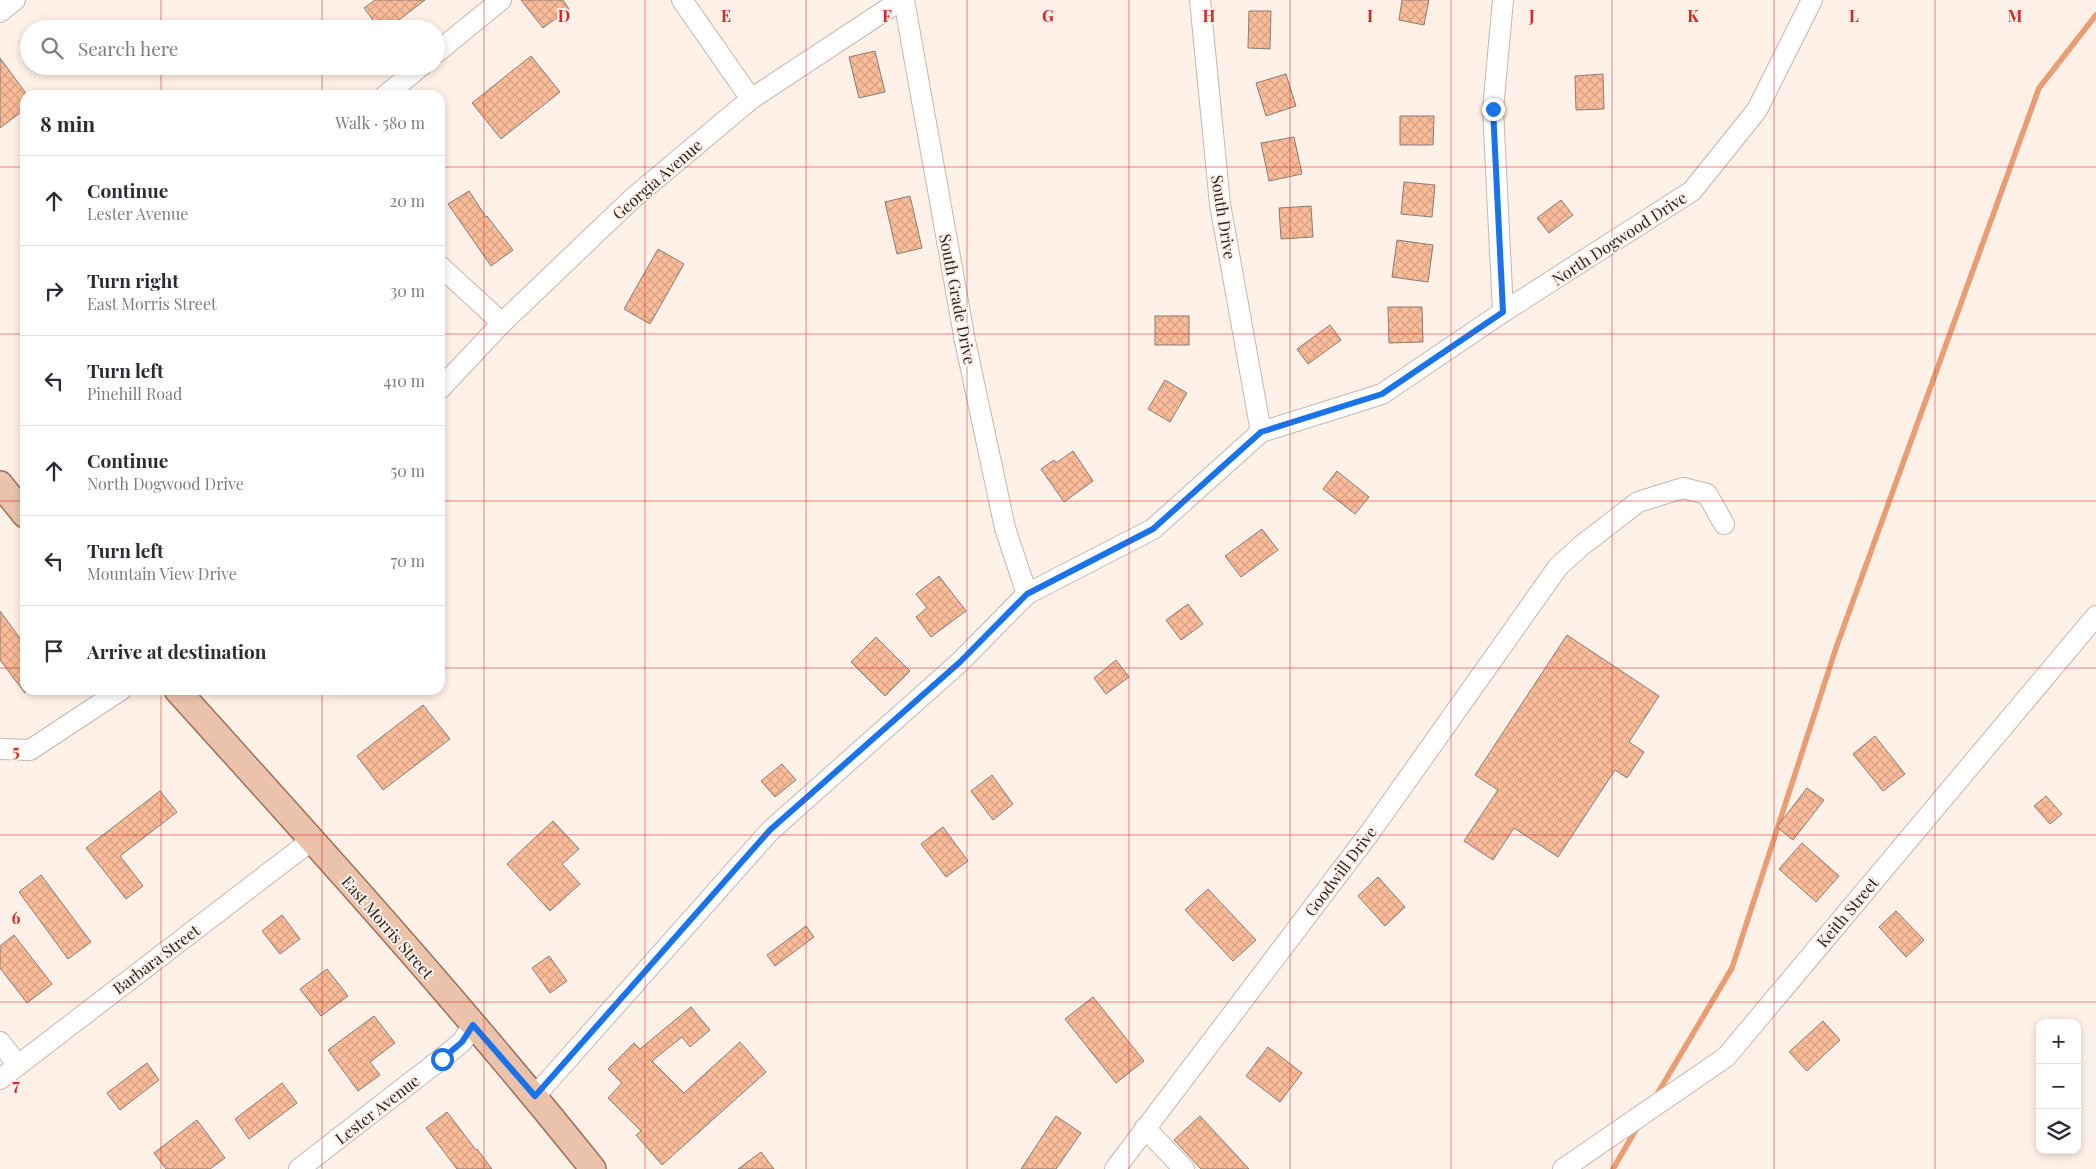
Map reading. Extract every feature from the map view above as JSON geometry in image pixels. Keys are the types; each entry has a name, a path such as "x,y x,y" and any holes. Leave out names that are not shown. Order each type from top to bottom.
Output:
{"main road":[{"path":"0,484 20,509"},
{"name":"East Morris Street","path":"182,695 312,840 535,1096 593,1169"}],"street":[{"path":"0,12 15,0"},
{"path":"445,46 501,0"},
{"path":"682,0 751,99"},
{"name":"Georgia Avenue","path":"445,384 502,323 633,198 751,99 903,0"},
{"name":"South Grade Drive","path":"903,0 965,341 1005,528 1027,594"},
{"name":"South Drive","path":"1200,0 1220,204 1261,432"},
{"path":"1503,0 1493,109 1503,312"},
{"name":"North Dogwood Drive","path":"1261,432 1382,394 1503,312 1692,191 1757,110 1812,0"},
{"path":"392,90 410,75"},
{"path":"445,271 502,323"},
{"path":"535,1096 770,830 960,662 1027,594 1153,529 1261,432"},
{"name":"Goodwill Drive","path":"1115,1169 1371,831 1558,567 1581,546 1638,502 1683,488 1707,494 1724,524"},
{"name":"Keith Street","path":"1563,1169 1726,1057 2096,616"},
{"path":"0,749 30,750 114,695"},
{"name":"Barbara Street","path":"0,1079 312,840"},
{"name":"Lester Avenue","path":"299,1169 442,1059 462,1042 473,1025"},
{"path":"0,1042 18,1065"},
{"path":"1146,1128 1184,1169"}],"building":[{"path":"375,0 425,0 399,20 373,20 364,8"},
{"path":"521,0 563,0 569,9 543,28"},
{"path":"1402,0 1429,0 1424,25 1399,20"},
{"path":"1249,11 1271,11 1270,49 1248,48"},
{"path":"875,51 885,92 859,98 849,57"},
{"path":"531,56 560,92 501,139 472,103"},
{"path":"0,58 24,90 20,90 20,113 0,128"},
{"path":"1286,74 1296,106 1266,116 1256,83"},
{"path":"1603,74 1604,109 1576,110 1575,76"},
{"path":"1400,116 1434,116 1433,145 1400,145"},
{"path":"1294,137 1302,174 1269,181 1261,143"},
{"path":"1404,182 1435,185 1432,217 1401,214"},
{"path":"469,191 486,217 513,250 491,266 448,204"},
{"path":"910,196 922,248 897,254 885,202"},
{"path":"1561,200 1573,215 1549,233 1537,218"},
{"path":"1311,206 1313,237 1281,239 1279,208"},
{"path":"1397,240 1433,245 1428,282 1392,277"},
{"path":"658,249 684,264 650,324 624,309"},
{"path":"1388,307 1422,307 1423,342 1389,343"},
{"path":"1155,316 1189,316 1189,345 1155,345"},
{"path":"1330,325 1341,340 1308,364 1297,349"},
{"path":"1165,380 1187,393 1170,422 1148,409"},
{"path":"1073,451 1093,481 1064,502 1041,469 1054,460 1056,463"},
{"path":"1337,471 1369,497 1355,514 1323,489"},
{"path":"1262,529 1278,550 1241,577 1225,556"},
{"path":"939,576 966,611 931,637 916,617 927,608 916,594"},
{"path":"1188,604 1203,624 1181,640 1166,620"},
{"path":"0,611 20,638 20,686 0,660"},
{"path":"1567,635 1659,696 1629,742 1644,752 1627,778 1615,770 1558,857 1514,828 1493,860 1464,841 1498,790 1475,775"},
{"path":"876,637 910,671 885,696 851,662"},
{"path":"1116,660 1129,677 1106,694 1094,678"},
{"path":"423,705 450,739 383,790 357,756"},
{"path":"1875,736 1905,774 1883,791 1853,754"},
{"path":"782,764 796,780 775,797 761,781"},
{"path":"992,775 1013,804 993,820 971,791"},
{"path":"1807,788 1824,800 1793,840 1777,827"},
{"path":"160,791 177,812 120,856 143,886 126,899 86,848"},
{"path":"2046,796 2062,814 2050,824 2034,806"},
{"path":"553,821 579,849 562,864 580,884 550,911 507,864"},
{"path":"943,827 968,861 946,877 921,844"},
{"path":"1802,843 1839,876 1816,902 1779,869"},
{"path":"41,875 91,942 68,959 19,892"},
{"path":"1378,877 1405,907 1385,926 1358,896"},
{"path":"1208,889 1256,940 1233,961 1185,910"},
{"path":"1896,911 1924,940 1906,957 1879,927"},
{"path":"282,915 300,939 280,954 262,931"},
{"path":"806,926 814,937 775,966 767,955"},
{"path":"14,935 52,984 27,1003 0,968 0,946"},
{"path":"549,956 567,981 550,993 532,968"},
{"path":"327,969 348,996 321,1016 300,989"},
{"path":"1093,997 1144,1061 1116,1083 1065,1019"},
{"path":"691,1007 710,1030 690,1047 682,1037 652,1061 684,1093 740,1042 766,1072 662,1165 636,1135 641,1131 608,1098 622,1083 608,1069 634,1043 640,1049"},
{"path":"374,1016 395,1043 370,1062 380,1075 358,1091 328,1050"},
{"path":"1823,1021 1840,1040 1807,1071 1789,1052"},
{"path":"1268,1047 1302,1073 1280,1102 1246,1076"},
{"path":"147,1063 159,1080 120,1110 107,1093"},
{"path":"282,1083 297,1103 249,1139 235,1119"},
{"path":"447,1112 492,1169 457,1169 426,1128"},
{"path":"1056,1116 1081,1133 1056,1169 1021,1169"},
{"path":"1200,1116 1249,1169 1201,1169 1174,1140"},
{"path":"197,1120 225,1158 210,1169 166,1169 154,1153"},
{"path":"761,1152 774,1169 738,1169"}],"waterway":[{"path":"1656,1096 1732,968 1836,648 2039,88 2096,15"},
{"path":"1613,1169 1638,1126"}],"route":[{"path":"442,1059 462,1042 473,1025 535,1096 770,830 960,662 1027,594 1039,586 1153,529 1261,432 1382,394 1503,312 1493,109"}]}
